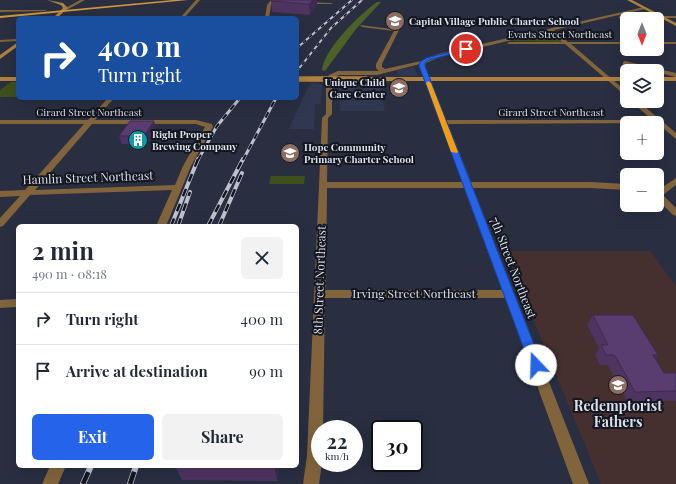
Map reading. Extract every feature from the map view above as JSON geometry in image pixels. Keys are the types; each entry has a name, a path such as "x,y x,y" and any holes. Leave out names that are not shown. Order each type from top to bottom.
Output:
{"main road":[{"path":"0,16 170,0"},
{"path":"0,16 186,0"}],"street":[{"path":"58,16 64,10 83,0"},
{"path":"184,16 198,0"},
{"path":"629,0 652,12"},
{"path":"51,1 59,9 64,10"},
{"path":"267,16 268,6 273,1"},
{"path":"299,3 331,4"},
{"path":"362,26 397,30 379,64 379,68 383,71 423,62 429,58 644,8"},
{"path":"0,11 45,11"},
{"path":"607,16 620,16"},
{"path":"664,17 676,17"},
{"path":"664,19 676,25"},
{"path":"550,29 620,89"},
{"path":"0,40 16,40"},
{"name":"Evarts Street Northeast","path":"493,43 620,43"},
{"path":"664,43 676,43"},
{"path":"0,57 16,45"},
{"name":"7th Street Northeast","path":"423,62 422,66 581,484"},
{"name":"8th Street Northeast","path":"311,484 315,455 325,118 329,114 330,77 338,73 383,71"},
{"path":"664,72 676,75"},
{"path":"0,79 16,79"},
{"path":"299,79 620,79"},
{"path":"664,79 676,79"},
{"path":"0,224 109,100"},
{"path":"642,108 651,116"},
{"name":"Girard Street Northeast","path":"0,122 203,122 208,124 209,127 192,156 177,187"},
{"name":"Girard Street Northeast","path":"443,122 620,122"},
{"path":"664,127 676,137"},
{"path":"664,190 676,181"},
{"path":"323,185 590,185 620,187"},
{"path":"162,224 177,187"},
{"name":"Hamlin Street Northeast","path":"0,194 177,187"},
{"path":"664,200 676,213"},
{"name":"Irving Street Northeast","path":"319,294 509,294"},
{"path":"0,304 16,303"},
{"path":"50,484 57,468"}],"shaded area":[{"path":"414,67 418,76 398,76 397,70"},
{"path":"312,83 322,84 321,104 315,104 314,129 289,129 308,87"},
{"path":"339,84 379,84 385,111 340,111"},
{"name":"Redemptorist Fathers","path":"505,251 650,251 676,286 676,484 601,484"}],"green space":[{"path":"377,2 381,2 356,29 325,71 322,70 329,52 336,42 353,23"},
{"path":"547,32 552,33 561,42 510,41"},
{"path":"11,82 16,82 16,97 0,97 0,90"},
{"path":"271,176 305,176 304,184 269,184"}],"building":[{"path":"271,0 313,0 309,4"},
{"path":"130,121 154,121 144,136 119,136"},
{"path":"593,315 633,315 658,355 653,355 664,373 676,373 676,391 635,392 614,355 606,355 601,345 608,345"}],"railway":[{"path":"299,46 352,0"},
{"path":"299,68 331,28 362,0"},
{"path":"198,160 217,126 238,100"},
{"path":"243,160 275,100"},
{"path":"172,224 198,159"},
{"path":"209,224 243,159"},
{"path":"220,224 242,173"},
{"path":"179,224 190,192"},
{"path":"83,484 90,468"},
{"path":"130,484 135,468"}],"slow traffic":[{"path":"428,83 455,152"}],"place":[{"name":"Capital Village Public Charter School","path":"395,21"},
{"name":"Unique Child Care Center","path":"399,88"},
{"name":"Right Proper Brewing Company","path":"138,140"},
{"name":"Hope Community Primary Charter School","path":"290,153"},
{"name":"Redemptorist Fathers","path":"618,385"}],"route":[{"path":"466,49 425,60 422,63 422,66 536,365"}]}
